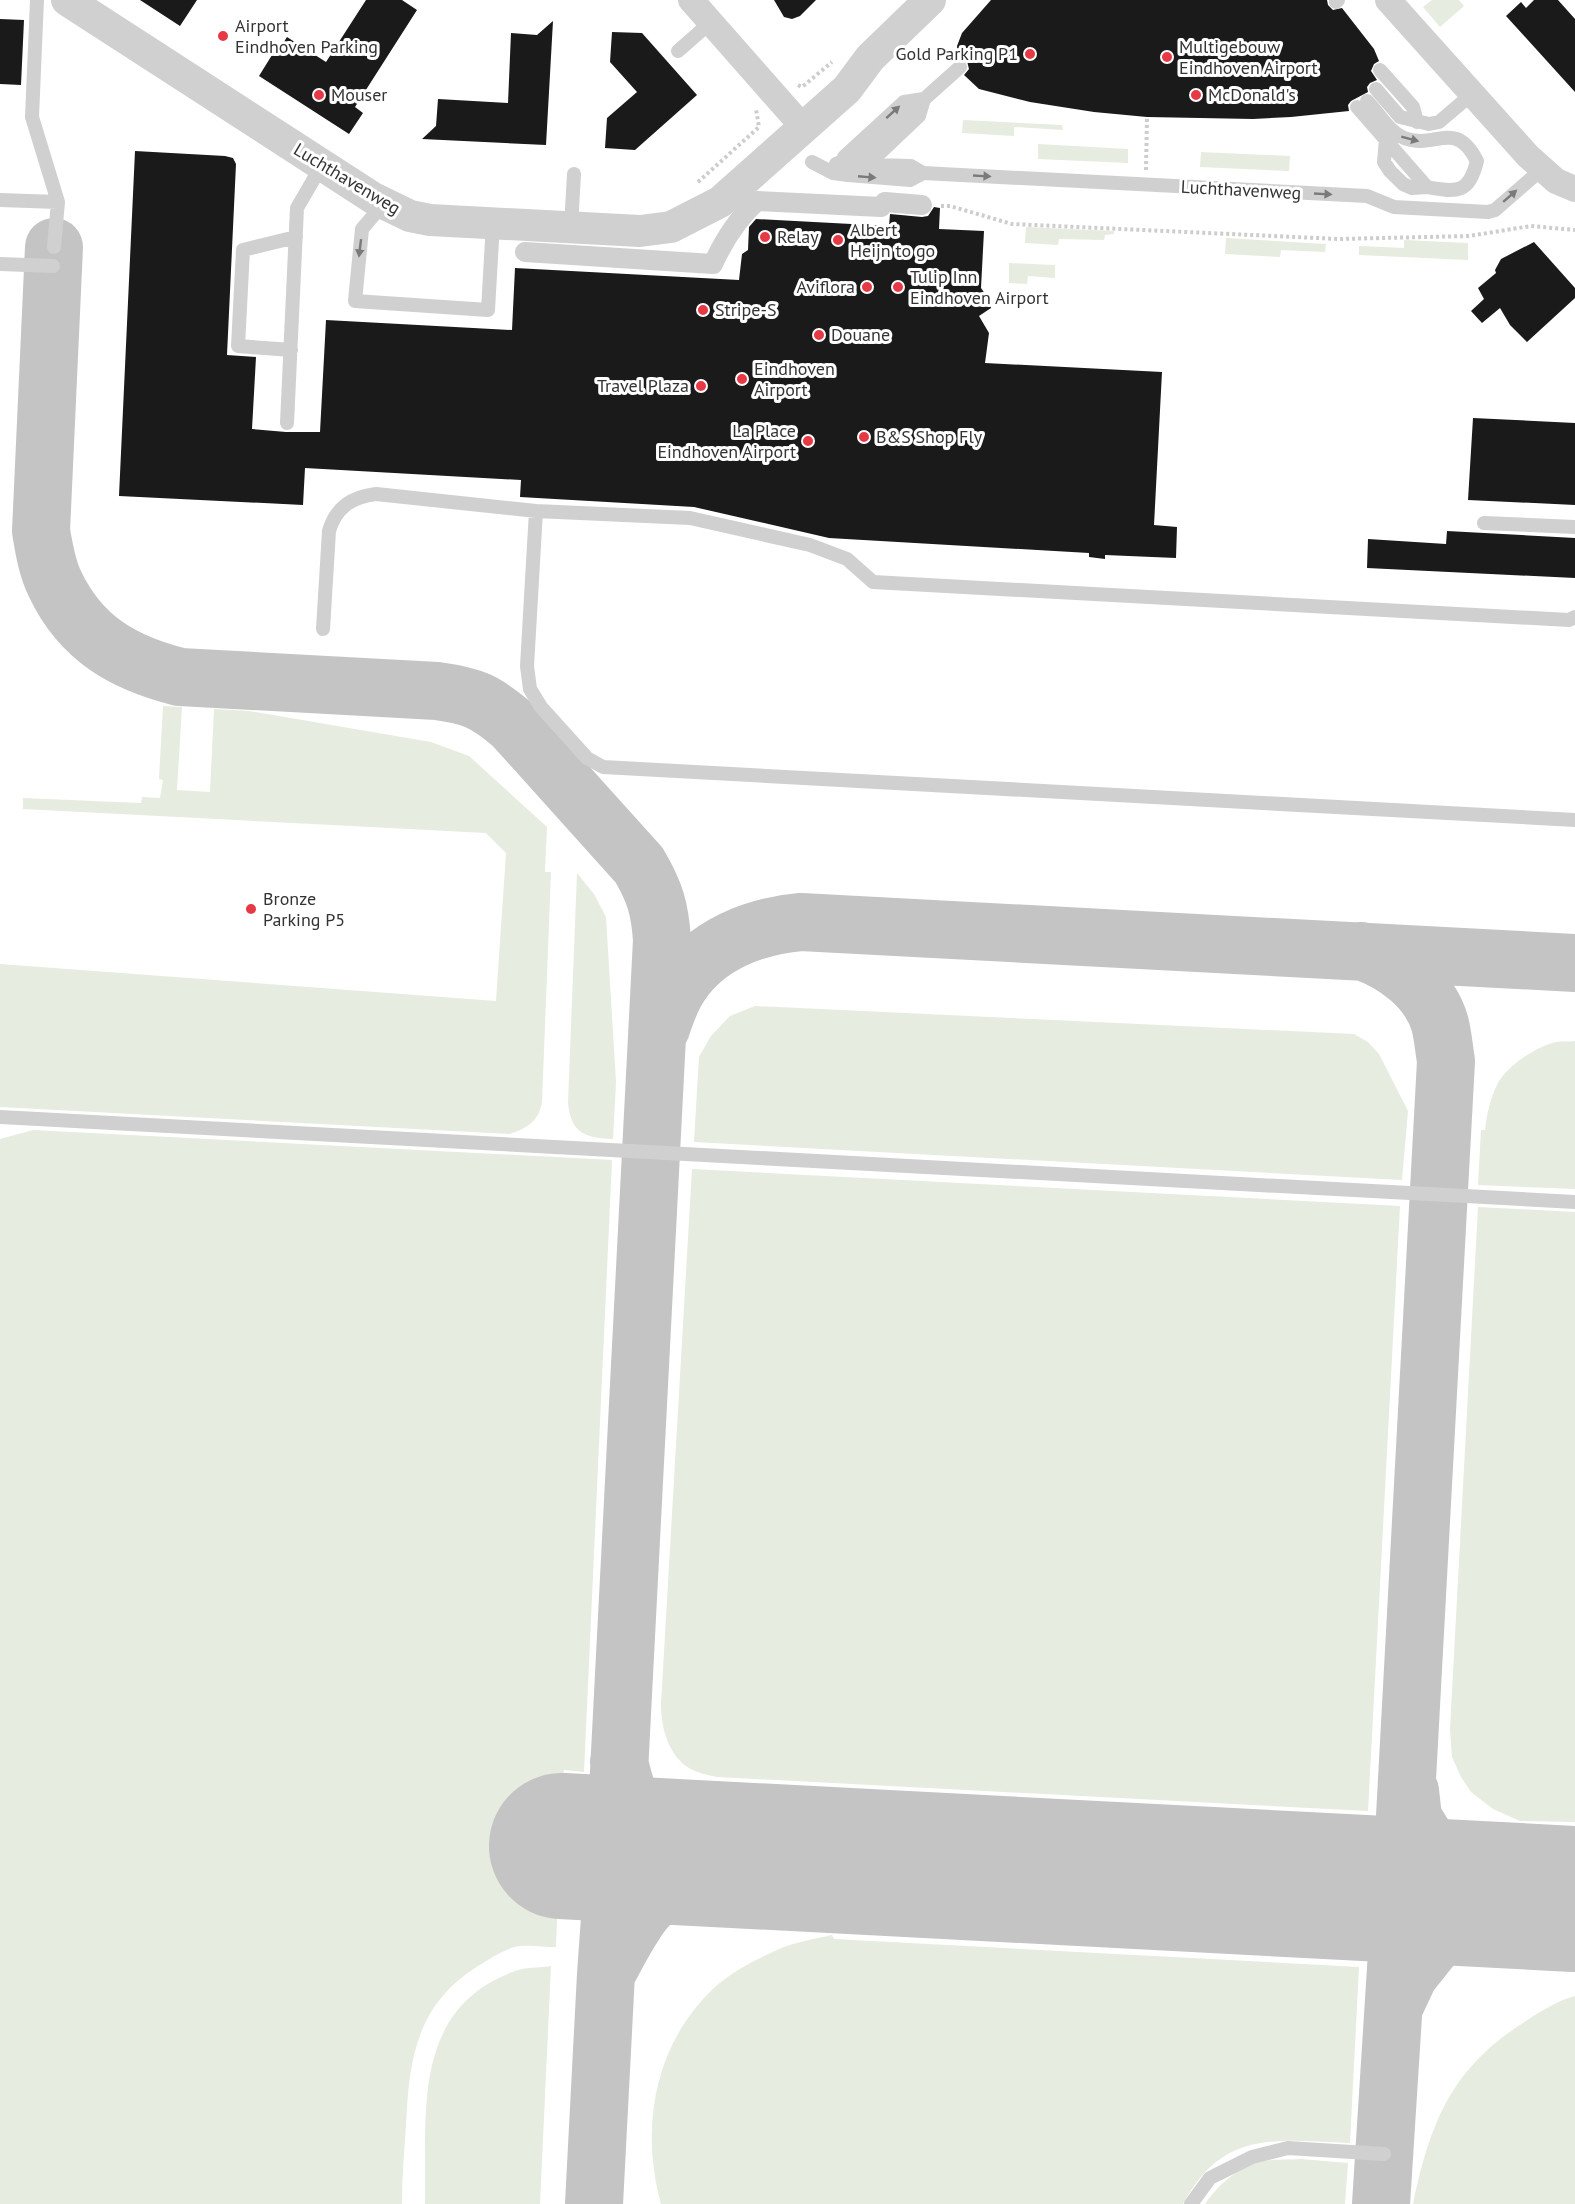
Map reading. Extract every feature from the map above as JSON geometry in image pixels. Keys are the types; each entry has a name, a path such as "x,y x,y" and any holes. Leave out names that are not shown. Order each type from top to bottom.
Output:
{"street":[{"name":"Luchthavenweg","path":"67,0 373,198 421,219 656,230 680,224 699,197 712,192 839,79 870,58"},
{"path":"691,0 795,118"},
{"name":"Luchthavenweg","path":"699,197 720,202 797,156 870,58 930,0"},
{"path":"1388,0 1542,169 1556,181 1575,189"},
{"path":"525,252 713,264 721,246 741,215 757,201 881,207 885,202 922,205"}],"lane":[{"path":"37,0 32,117 58,202 54,247"},
{"path":"678,51 711,22"},
{"name":"Luchthavenweg","path":"836,164 866,158 881,152 919,116 924,99 960,67"},
{"path":"1380,70 1413,107 1436,139"},
{"path":"1376,89 1400,117 1423,123 1439,122 1472,94"},
{"name":"Luchthavenweg","path":"836,164 903,102 924,99"},
{"path":"1362,104 1397,135 1419,141 1436,139 1463,140 1477,161 1473,179 1460,189 1442,190 1427,187 1386,138 1362,104"},
{"name":"Luchthavenweg","path":"797,156 836,164 911,166 923,173 1367,196 1394,207 1488,212 1495,210 1542,169"},
{"name":"Luchthavenweg","path":"797,156 833,172 864,177 910,180 923,173"},
{"path":"287,423 297,208 322,165"},
{"path":"571,227 574,174"},
{"path":"0,200 58,202"},
{"path":"384,203 362,229 355,301 488,309 493,223"},
{"path":"291,350 238,346 243,250 296,237"},
{"path":"0,264 53,266"},
{"path":"323,629 330,531 333,519 339,509 359,496 376,494 536,511 690,518 810,545 847,559 873,582 1569,620 1575,617"},
{"path":"536,511 527,666 530,689 541,707 587,758 603,767 1575,820"},
{"path":"1484,523 1575,526"},
{"path":"0,1117 1575,1202"},
{"path":"0,1127 33,1119"},
{"path":"1191,2204 1210,2178 1252,2157 1288,2148 1384,2154"}],"path":[{"path":"699,197 759,127 755,99 778,76 802,87 834,60"},
{"path":"1146,185 1147,117"},
{"path":"922,205 950,206 1012,224 1327,238 1469,236 1531,226 1575,230"}],"shaded area":[{"path":"1432,0 1459,0 1464,6 1440,27 1423,7"},
{"path":"963,120 1062,125 1063,130 1014,127 1014,136 962,133"},
{"path":"1038,144 1128,149 1128,163 1038,159"},
{"path":"1201,152 1290,156 1289,171 1200,167"},
{"path":"1026,227 1114,231 1114,234 1105,235 1104,240 1059,239 1058,245 1025,243"},
{"path":"1226,238 1326,244 1325,252 1281,250 1280,257 1225,254"},
{"path":"1404,240 1468,243 1468,260 1359,255 1359,246 1404,248"},
{"path":"1009,263 1055,265 1055,278 1028,276 1027,284 1009,283"},
{"path":"163,706 182,707 177,790 210,792 214,709 249,711 431,742 469,756 547,827 545,872 551,872 542,1102 538,1114 531,1123 510,1134 0,1107 0,964 496,1001 506,853 486,833 23,809 23,798 141,803 142,797 160,798 163,780 159,779"},
{"path":"577,873 594,894 606,917 616,1082 613,1139 588,1135 576,1128 572,1122 568,1103"},
{"path":"755,1006 1354,1034 1368,1042 1379,1054 1408,1111 1402,1180 694,1142 699,1057 711,1036 730,1016"},
{"path":"1575,1041 1575,1189 1478,1185 1481,1130 1485,1130 1491,1101 1501,1078 1522,1058 1548,1044"},
{"path":"33,1130 612,1160 584,1772 564,1770 563,1775 555,1776 547,1917 557,1918 556,1947 519,1946 496,1955 457,1981 441,1998 429,2016 420,2036 410,2078 402,2204 0,2204 0,1139"},
{"path":"692,1169 1400,1206 1368,1811 717,1777 695,1771 682,1762 667,1740 662,1722 661,1704"},
{"path":"1478,1207 1575,1212 1575,1822 1520,1821 1493,1809 1471,1792 1452,1757 1450,1729"},
{"path":"832,1935 834,1939 1359,1967 1350,2143 1275,2141 1254,2144 1234,2151 1216,2162 1199,2180 1183,2204 661,2204 652,2146 653,2117 657,2089 665,2062 677,2036 693,2011 713,1989 736,1972 785,1947"},
{"path":"551,1966 540,2204 425,2204 427,2101 431,2068 441,2038 457,2011 481,1988 515,1971"},
{"path":"1575,1996 1575,2204 1413,2204 1427,2147 1448,2099 1462,2077 1480,2057 1526,2021 1543,2010"},
{"path":"1301,2159 1348,2163 1345,2204 1205,2204 1222,2184 1245,2167 1262,2161"}],"building":[{"path":"140,0 197,0 180,26"},
{"path":"366,0 402,0 417,10 355,107 363,113 349,134 259,76 287,37 326,62"},
{"path":"774,0 816,0 800,16 792,19 784,17"},
{"name":"Multigebouw Eindhoven Airport","path":"991,0 1327,0 1333,10 1342,8 1374,49 1379,61 1374,64 1371,71 1377,80 1367,87 1368,92 1351,101 1348,105 1349,111 1291,117 1253,119 1147,117 1030,102 979,89 964,75 969,69 967,61 958,58 957,46 962,33"},
{"path":"1534,0 1558,0 1575,19 1575,92 1506,16 1521,2 1526,8"},
{"path":"0,19 24,20 21,85 0,84"},
{"path":"553,21 546,145 422,139 436,126 438,99 508,103 511,33 537,35"},
{"path":"612,32 642,33 697,95 635,150 605,148 607,118 637,92 610,62"},
{"name":"Eindhoven Airport","path":"135,151 233,158 236,164 227,355 256,357 252,429 286,432 320,432 326,320 512,330 515,268 739,280 742,254 748,250 749,227 756,219 889,226 890,214 922,217 928,216 934,207 940,208 939,229 984,231 981,288 990,301 991,308 979,316 989,333 985,363 1162,372 1154,525 1177,527 1176,558 1105,555 1105,559 1089,557 1089,553 829,538 694,507 520,497 521,480 305,468 303,505 119,496"},
{"path":"1534,242 1575,288 1575,298 1527,342 1510,325 1500,308 1482,323 1471,311 1484,299 1478,288 1496,273 1495,270 1501,259"},
{"path":"1473,418 1575,423 1575,505 1468,500"},
{"path":"1447,531 1575,538 1575,578 1367,568 1368,539 1446,544"}],"taxiway":[{"path":"54,247 41,531 52,578 78,620 91,634 123,656 180,677 437,691 478,701 513,725 639,865 656,901 662,940 615,1849 594,2204"},
{"path":"661,1028 677,990 703,959 717,949 749,933 801,922 1575,963"},
{"path":"1361,951 1398,969 1428,999 1440,1024 1446,1061 1401,1890 1381,2204"},
{"path":"609,1969 633,1926 663,1891 698,1869 746,1856 694,1846 664,1835 639,1812 627,1790 619,1762"},
{"path":"1410,1791 1413,1818 1434,1852 1466,1883 1537,1897"},
{"path":"1394,2007 1409,1975 1437,1940 1470,1917 1535,1898"}],"runway":[{"path":"562,1846 1575,1899"}],"place":[{"name":"Airport Eindhoven Parking","path":"223,36"},
{"name":"Gold Parking P1","path":"1030,54"},
{"name":"Multigebouw Eindhoven Airport","path":"1167,57"},
{"name":"Mouser","path":"319,95"},
{"name":"McDonald's","path":"1196,95"},
{"name":"Relay","path":"765,237"},
{"name":"Albert Heijn to go","path":"838,240"},
{"name":"Aviflora","path":"867,287"},
{"name":"Tulip Inn Eindhoven Airport","path":"898,287"},
{"name":"Stripe-S","path":"703,310"},
{"name":"Douane","path":"819,335"},
{"name":"Eindhoven Airport","path":"742,379"},
{"name":"Travel Plaza","path":"701,386"},
{"name":"B&S Shop Fly","path":"864,437"},
{"name":"La Place Eindhoven Airport","path":"808,441"},
{"name":"Bronze Parking P5","path":"251,909"}]}
